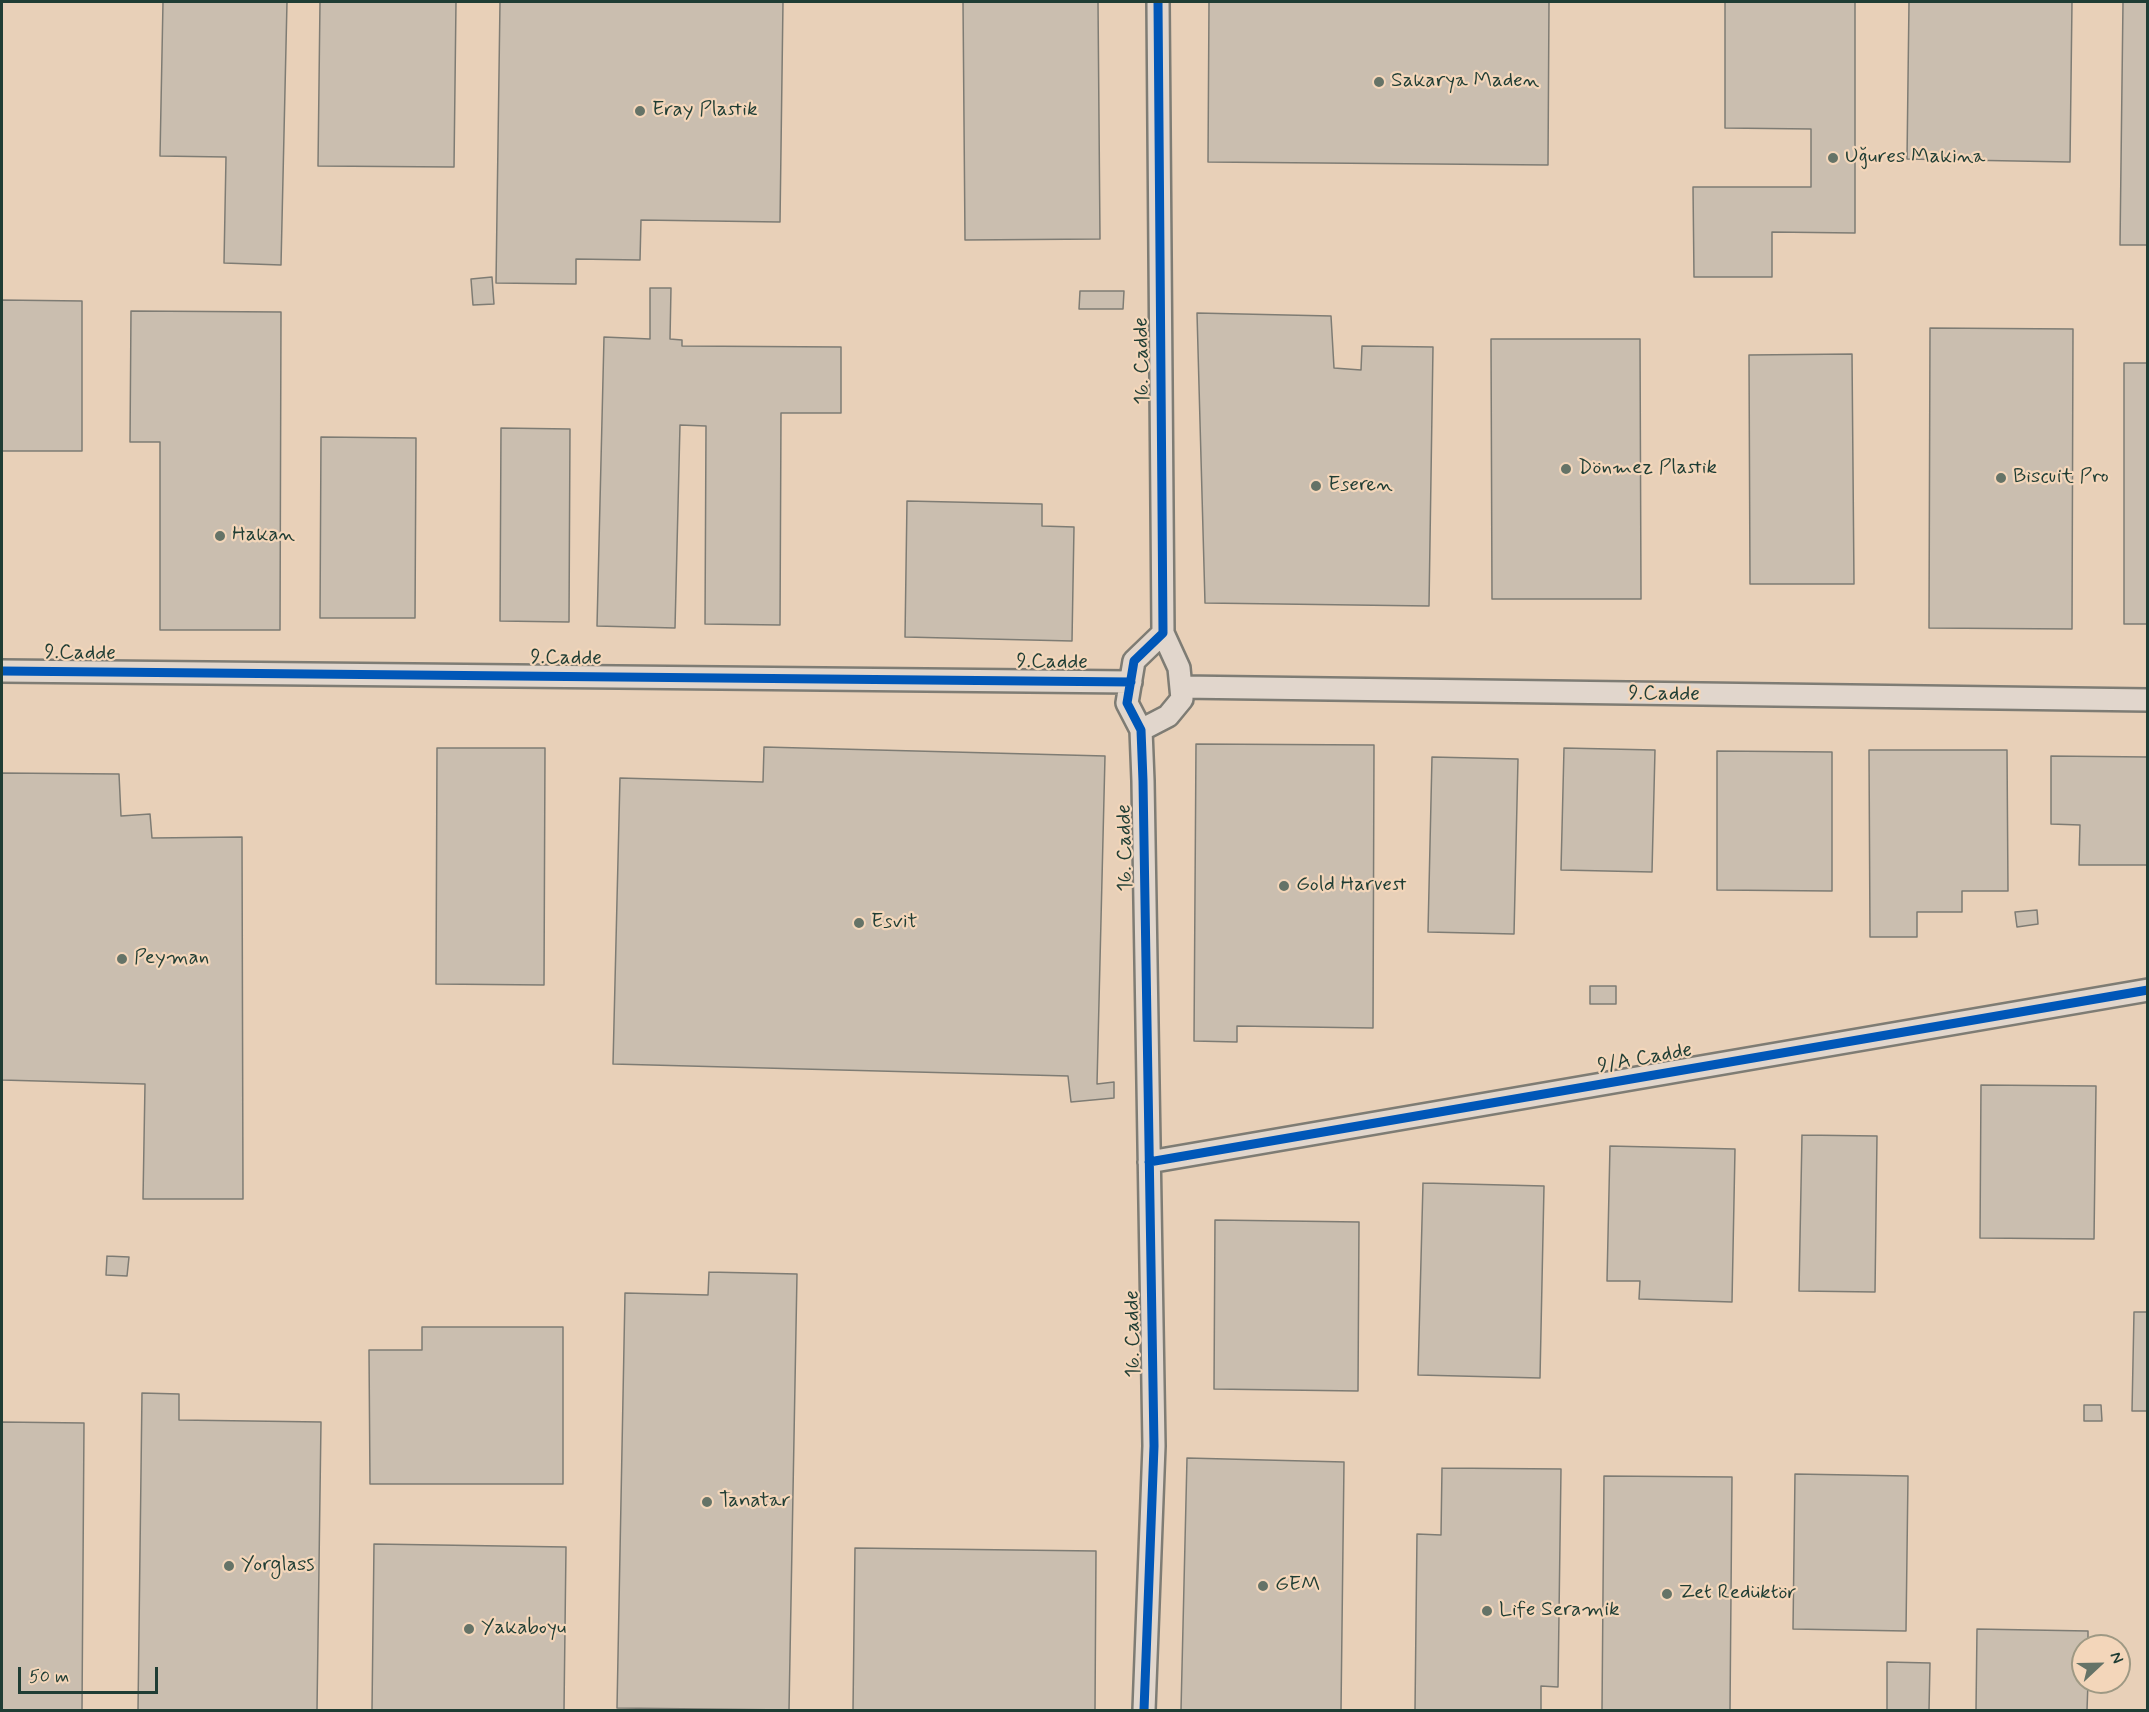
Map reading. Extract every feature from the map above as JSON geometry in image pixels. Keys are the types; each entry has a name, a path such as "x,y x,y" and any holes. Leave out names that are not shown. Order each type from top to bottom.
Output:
{"street":[{"name":"16. Cadde","path":"1144,1710 1154,1446 1141,730 1127,703 1134,661 1163,633 1158,2"},
{"path":"1141,730 1168,716 1182,699 1179,668 1163,633"},
{"name":"9.Cadde","path":"2,671 1131,682"},
{"name":"9.Cadde","path":"1181,687 2148,700"},
{"name":"9/A Cadde","path":"1149,1162 2148,990"}],"shaded area":[{"path":"2,2 2147,2 2147,1710 2,1710"}],"building":[{"path":"163,2 287,2 281,265 224,263 226,157 160,156"},
{"path":"320,2 456,2 454,167 318,166"},
{"name":"Eray Plastik","path":"500,2 783,2 780,222 641,220 640,260 576,259 576,284 496,283"},
{"path":"963,2 1098,2 1100,239 965,240"},
{"name":"Sakarya Maden","path":"1209,2 1549,2 1548,165 1208,162"},
{"name":"Uğures Makina","path":"1725,2 1855,2 1855,233 1772,232 1772,277 1694,277 1693,187 1811,187 1811,129 1725,128"},
{"path":"1909,2 2072,2 2070,162 1907,159"},
{"path":"2123,2 2148,2 2148,245 2120,245"},
{"path":"492,277 494,304 473,305 471,279"},
{"path":"650,288 671,288 670,339 682,340 682,346 841,347 841,413 781,413 780,625 705,624 706,426 680,425 675,628 597,626 604,337 650,339"},
{"path":"1080,291 1124,291 1123,309 1079,309"},
{"path":"2,300 82,301 82,451 2,451"},
{"name":"Hakan","path":"131,311 281,312 280,630 160,630 160,442 130,442"},
{"name":"Eseren","path":"1197,313 1331,316 1334,368 1361,370 1362,346 1433,347 1429,606 1205,603"},
{"name":"Biscuit Pro","path":"1930,328 2073,329 2072,629 1929,628"},
{"name":"Dönmez Plastik","path":"1491,339 1640,339 1641,599 1492,599"},
{"path":"1852,354 1854,584 1750,584 1749,355"},
{"path":"2124,363 2148,363 2148,624 2124,624"},
{"path":"501,428 570,429 569,622 500,621"},
{"path":"321,437 416,438 415,618 320,618"},
{"path":"907,501 1042,504 1042,526 1074,527 1072,641 905,637"},
{"name":"Gold Harvest","path":"1196,744 1374,745 1373,1028 1237,1026 1237,1042 1194,1041"},
{"name":"Esvit","path":"764,747 1105,756 1097,1084 1114,1082 1114,1098 1071,1102 1068,1076 613,1064 620,778 763,782"},
{"path":"437,748 545,748 544,985 436,984"},
{"path":"1564,748 1655,750 1652,872 1561,870"},
{"path":"1869,750 2007,750 2008,891 1962,891 1962,912 1917,912 1917,937 1870,937"},
{"path":"1717,751 1832,752 1832,891 1717,890"},
{"path":"2051,756 2148,757 2148,865 2079,865 2080,825 2051,824"},
{"path":"1432,757 1518,759 1514,934 1428,932"},
{"name":"Peyman","path":"2,773 119,774 121,816 150,814 152,838 242,837 243,1199 143,1199 145,1084 2,1080"},
{"path":"2037,910 2038,924 2017,927 2015,912"},
{"path":"1590,986 1616,986 1616,1004 1590,1004"},
{"path":"1981,1085 2096,1086 2094,1239 1980,1238"},
{"path":"1802,1135 1877,1136 1875,1292 1799,1291"},
{"path":"1610,1146 1735,1149 1732,1302 1639,1299 1640,1281 1607,1281"},
{"path":"1423,1183 1544,1186 1540,1378 1418,1375"},
{"path":"1215,1220 1359,1222 1358,1391 1214,1389"},
{"path":"107,1256 129,1257 127,1276 106,1275"},
{"name":"Tanatar","path":"709,1272 797,1274 789,1710 617,1708 625,1293 708,1295"},
{"path":"2134,1312 2148,1312 2148,1411 2132,1411"},
{"path":"422,1327 563,1327 563,1484 370,1484 369,1350 422,1350"},
{"name":"Yorglass","path":"142,1393 179,1394 179,1420 321,1422 317,1710 138,1710"},
{"path":"2084,1405 2101,1405 2102,1421 2084,1421"},
{"path":"2,1422 84,1423 82,1710 2,1710"},
{"name":"GEM","path":"1187,1458 1344,1462 1341,1710 1181,1710"},
{"name":"Life Seramik","path":"1442,1468 1561,1469 1558,1687 1541,1686 1541,1710 1415,1710 1417,1534 1441,1535"},
{"path":"1795,1474 1908,1476 1906,1631 1793,1629"},
{"name":"Zet Redüktör","path":"1604,1476 1732,1477 1730,1710 1602,1710"},
{"name":"Yakaboyu","path":"374,1544 566,1547 564,1710 372,1710"},
{"path":"855,1548 1096,1551 1095,1710 853,1710"},
{"path":"1977,1629 2088,1631 2088,1634 2071,1634 2071,1694 2088,1694 2087,1710 1976,1710"},
{"path":"1887,1662 1930,1663 1929,1710 1887,1710"}],"cycle path":[{"path":"1144,1710 1154,1446 1143,781 1141,730 1127,703 1134,661 1163,633 1158,2"},
{"path":"2,671 1131,682"},
{"path":"1149,1162 2148,990"}],"place":[{"name":"Sakarya Maden","path":"1379,82"},
{"name":"Eray Plastik","path":"640,111"},
{"name":"Uğures Makina","path":"1833,158"},
{"name":"Dönmez Plastik","path":"1566,469"},
{"name":"Biscuit Pro","path":"2001,478"},
{"name":"Eseren","path":"1316,486"},
{"name":"Hakan","path":"220,536"},
{"name":"Gold Harvest","path":"1284,886"},
{"name":"Esvit","path":"859,923"},
{"name":"Peyman","path":"122,959"},
{"name":"Tanatar","path":"707,1502"},
{"name":"Yorglass","path":"229,1566"},
{"name":"GEM","path":"1263,1586"},
{"name":"Zet Redüktör","path":"1667,1594"},
{"name":"Life Seramik","path":"1487,1611"},
{"name":"Yakaboyu","path":"469,1629"}]}
